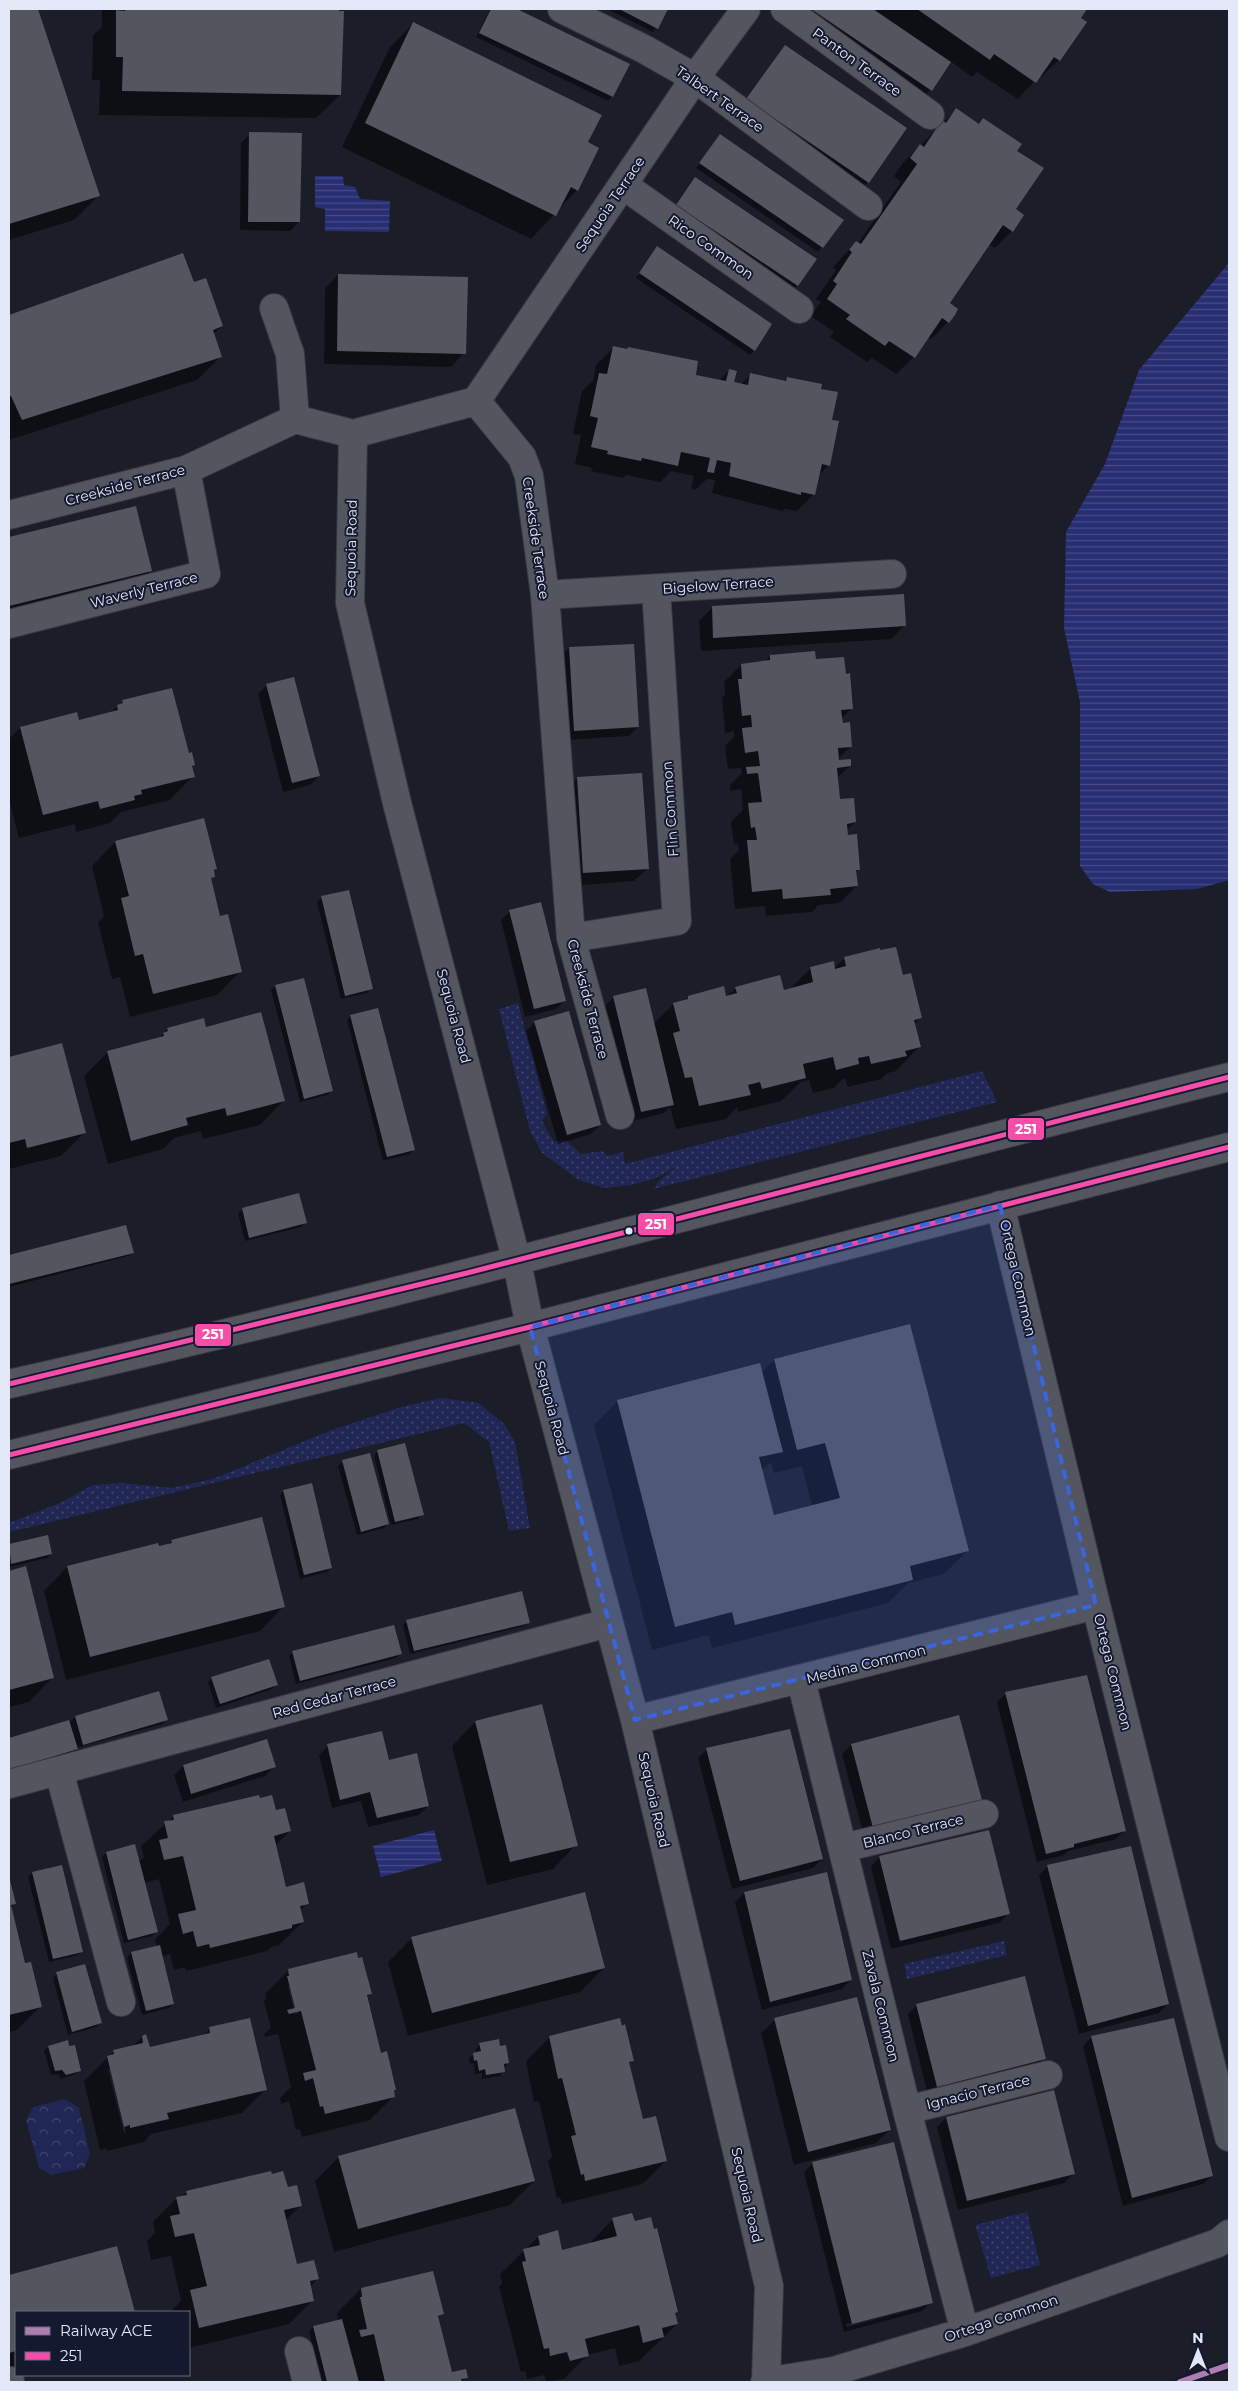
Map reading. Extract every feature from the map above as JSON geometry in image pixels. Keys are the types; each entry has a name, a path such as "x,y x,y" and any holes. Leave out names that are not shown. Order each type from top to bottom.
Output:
{"street":[{"name":"Talbert Terrace","path":"562,9 644,49 695,78 868,206"},
{"name":"Sequoia Terrace","path":"476,401 695,78 746,9"},
{"name":"Panton Terrace","path":"785,9 930,115"},
{"name":"Rico Common","path":"622,185 799,309"},
{"path":"274,308 290,354 295,419 353,434 476,401"},
{"name":"Creekside Terrace","path":"476,401 522,457 529,476 545,594 571,938 620,1115"},
{"name":"Creekside Terrace","path":"9,515 186,470 295,419"},
{"name":"Sequoia Road","path":"353,434 350,603 397,803 518,1262 530,1327 635,1720 769,2286 765,2382"},
{"name":"Waverly Terrace","path":"9,624 206,574 186,470"},
{"name":"Bigelow Terrace","path":"545,594 892,574"},
{"name":"Flin Common","path":"571,938 677,921 656,589"},
{"path":"9,1384 518,1262 1229,1077"},
{"path":"9,1454 530,1327 1000,1205 1229,1148"},
{"name":"Ortega Common","path":"1000,1205 1096,1605 1229,2137"},
{"name":"Medina Common","path":"635,1720 1096,1605"},
{"name":"Red Cedar Terrace","path":"9,1784 608,1623"},
{"name":"Zavala Common","path":"801,1680 907,2110 966,2332"},
{"path":"59,1770 121,2002"},
{"name":"Blanco Terrace","path":"843,1848 984,1814"},
{"name":"Ignacio Terrace","path":"907,2110 1048,2075"},
{"name":"Ortega Common","path":"765,2382 834,2371 966,2332 1218,2243 1229,2234"},
{"path":"299,2351 307,2382"}],"highlighted area":[{"path":"1000,1205 1096,1605 635,1720 530,1327"}],"green space":[{"path":"518,1003 547,1114 542,1121 554,1142 566,1140 581,1154 602,1151 608,1156 623,1152 625,1164 982,1071 997,1102 653,1189 659,1181 676,1167 656,1178 631,1185 604,1188 579,1180 542,1153 530,1131 499,1009"},
{"path":"441,1398 479,1403 504,1424 515,1442 530,1528 509,1531 489,1442 464,1423 9,1532 9,1523 60,1503 93,1485 122,1483 172,1488 213,1479 329,1431 401,1407"},
{"path":"1004,1941 1007,1955 907,1979 904,1964"},
{"path":"65,2099 79,2108 90,2154 84,2168 51,2175 39,2168 26,2120 33,2107"},
{"path":"1027,2212 1040,2265 991,2278 975,2225"}],"shaded area":[{"path":"315,176 343,176 344,185 355,187 360,199 390,201 389,232 325,231 325,209 315,207"},
{"path":"1229,263 1229,880 1197,889 1110,892 1093,884 1080,866 1080,702 1064,628 1066,532 1105,464 1139,370"},
{"path":"434,1830 442,1861 381,1877 373,1846"}],"building":[{"path":"9,9 38,9 100,196 9,224"},
{"path":"125,9 339,9 339,11 344,11 341,95 122,91 123,57 116,57 116,10 125,11"},
{"path":"491,9 517,9 630,64 613,97 479,33"},
{"path":"619,9 668,9 658,29"},
{"path":"811,9 873,9 951,62 932,91"},
{"path":"917,9 1087,9 1081,18 1087,22 1060,61 1054,57 1036,83 994,54 990,60"},
{"path":"413,22 602,115 588,142 599,148 578,191 571,187 556,216 365,123"},
{"path":"785,45 907,128 869,183 746,99"},
{"path":"956,108 979,124 983,118 1022,144 1017,151 1044,168 1016,209 1024,215 1013,232 1003,225 950,303 958,309 955,315 949,323 942,318 915,358 889,341 885,346 846,319 850,315 827,299 837,284 833,281 852,252 849,250 856,241 861,244 917,164 910,158 920,144 924,147 942,120 946,123"},
{"path":"249,132 302,133 300,222 248,222"},
{"path":"720,134 844,220 823,248 699,163"},
{"path":"695,177 817,259 798,286 676,205"},
{"path":"657,246 772,324 755,351 639,273"},
{"path":"183,253 194,282 206,278 223,326 213,330 222,357 22,420 11,396 9,397 9,315"},
{"path":"338,274 468,277 466,354 337,351"},
{"path":"613,346 627,349 628,347 698,361 696,375 726,381 729,369 737,371 734,382 748,385 750,373 786,381 787,377 822,384 821,389 838,392 832,420 839,421 830,466 822,464 815,495 801,492 801,495 729,476 731,463 717,460 714,473 707,472 710,458 681,452 678,466 642,458 641,461 607,454 608,451 591,447 598,418 590,416 599,373 607,374"},
{"path":"136,506 152,571 9,606 9,537"},
{"path":"904,594 906,626 713,638 712,606"},
{"path":"634,644 639,727 574,731 569,647"},
{"path":"815,651 816,659 844,657 846,674 850,673 853,709 841,710 843,723 850,722 852,747 838,748 839,760 851,759 851,766 837,768 840,799 854,798 856,822 847,824 848,835 857,834 860,870 856,870 858,886 830,889 831,895 783,899 782,889 752,892 747,840 757,840 755,827 751,828 748,803 762,802 758,773 747,774 746,767 760,766 758,751 745,753 742,728 752,727 751,715 742,716 738,679 742,679 741,664 770,660 770,655"},
{"path":"294,677 320,776 292,783 266,684"},
{"path":"172,688 189,753 192,752 195,765 192,766 195,777 141,790 142,794 134,796 135,800 100,809 98,801 43,815 20,727 77,712 79,720 118,710 117,705 123,703 122,700"},
{"path":"642,773 649,869 583,873 577,777"},
{"path":"204,818 217,869 214,870 215,877 211,878 220,916 228,914 242,972 153,994 143,954 135,956 121,898 129,896 115,841"},
{"path":"349,890 373,989 345,996 321,896"},
{"path":"541,902 566,1001 534,1009 509,910"},
{"path":"896,947 903,975 911,973 922,1018 914,1020 921,1047 905,1051 907,1056 871,1064 869,1056 858,1058 859,1064 836,1070 833,1057 803,1064 806,1078 762,1089 760,1082 748,1085 751,1095 699,1106 692,1077 685,1078 673,1033 680,1031 673,1003 688,999 688,996 724,986 726,996 737,993 735,987 780,975 784,990 813,982 810,967 834,961 835,969 846,966 844,957 880,948 880,950"},
{"path":"304,978 333,1091 304,1099 275,985"},
{"path":"646,988 674,1105 641,1112 613,996"},
{"path":"378,1008 415,1150 387,1157 350,1015"},
{"path":"569,1011 601,1125 567,1135 534,1021"},
{"path":"261,1012 285,1101 227,1116 225,1108 186,1118 188,1125 131,1141 107,1051 164,1036 163,1033 168,1031 167,1028 204,1018 206,1027"},
{"path":"62,1043 86,1133 27,1148 25,1139 9,1143 9,1057"},
{"path":"299,1193 307,1223 249,1238 242,1208"},
{"path":"126,1225 134,1253 9,1284 9,1255"},
{"path":"910,1324 969,1551 910,1566 913,1580 735,1625 732,1612 675,1627 617,1400 760,1363 783,1452 759,1457 774,1515 840,1498 825,1443 797,1450 774,1359"},
{"path":"405,1443 424,1515 395,1522 377,1450"},
{"path":"370,1453 389,1524 361,1532 342,1460"},
{"path":"312,1483 332,1568 304,1575 283,1490"},
{"path":"262,1517 285,1607 90,1657 67,1566 158,1543 159,1546 172,1543 171,1540"},
{"path":"48,1535 52,1554 11,1564 9,1544"},
{"path":"26,1566 54,1678 9,1690 9,1571"},
{"path":"522,1591 530,1623 414,1651 406,1620"},
{"path":"394,1625 402,1654 300,1681 292,1651"},
{"path":"269,1659 278,1685 220,1704 211,1677"},
{"path":"1087,1675 1126,1831 1074,1844 1074,1847 1046,1854 1005,1692"},
{"path":"159,1691 168,1720 83,1745 75,1716"},
{"path":"542,1704 578,1846 510,1862 475,1721"},
{"path":"959,1715 982,1800 873,1828 851,1744"},
{"path":"69,1720 78,1749 9,1770 9,1738"},
{"path":"790,1729 823,1859 740,1881 706,1748"},
{"path":"382,1731 389,1760 417,1753 429,1806 377,1818 370,1792 340,1800 327,1744"},
{"path":"267,1739 276,1767 191,1794 183,1765"},
{"path":"259,1795 260,1798 272,1795 276,1810 285,1808 291,1831 274,1836 286,1887 304,1882 309,1904 300,1906 304,1922 292,1925 292,1928 210,1948 209,1944 197,1947 193,1931 183,1934 178,1914 196,1910 183,1856 164,1860 159,1840 168,1838 164,1821 174,1820 173,1815"},
{"path":"989,1830 1010,1914 900,1941 879,1856"},
{"path":"135,1844 158,1932 128,1940 106,1852"},
{"path":"1131,1846 1169,2004 1088,2026 1047,1865"},
{"path":"62,1865 83,1952 53,1959 32,1872"},
{"path":"827,1872 852,1980 770,2002 744,1892"},
{"path":"9,1876 16,1904 11,1905 25,1963 31,1962 42,2007 9,2015"},
{"path":"585,1892 605,1968 432,2013 411,1937"},
{"path":"160,1945 174,2004 146,2011 131,1952"},
{"path":"357,1952 358,1958 362,1957 372,1994 367,1995 381,2053 387,2051 396,2090 394,2090 395,2097 325,2114 323,2106 320,2107 313,2078 305,2081 303,2073 316,2070 301,2011 289,2014 287,2010 295,2008 287,1976 289,1976 288,1969"},
{"path":"85,1964 102,2023 72,2032 56,1972"},
{"path":"1025,1976 1046,2059 937,2087 916,2004"},
{"path":"857,1997 891,2130 808,2152 774,2018"},
{"path":"250,2018 267,2090 167,2113 169,2119 130,2128 130,2125 124,2127 107,2056 114,2054 113,2050 143,2043 142,2036 146,2034 150,2047 210,2033 209,2027"},
{"path":"620,2018 622,2026 625,2024 634,2061 629,2062 643,2119 656,2116 667,2161 585,2181 584,2174 581,2175 571,2136 576,2135 562,2078 558,2079 549,2036"},
{"path":"1174,2018 1213,2176 1132,2198 1091,2036"},
{"path":"499,2039 500,2046 506,2045 509,2063 504,2064 505,2072 486,2075 485,2069 479,2071 477,2060 474,2061 473,2053 481,2051 479,2043"},
{"path":"68,2040 69,2046 75,2045 81,2071 66,2075 62,2070 55,2071 48,2046"},
{"path":"1054,2090 1075,2174 967,2201 946,2117"},
{"path":"515,2108 535,2181 358,2229 338,2156"},
{"path":"894,2142 933,2303 852,2324 812,2162"},
{"path":"271,2171 272,2174 283,2171 288,2187 297,2185 302,2206 284,2210 297,2264 314,2260 319,2279 310,2281 314,2301 199,2328 190,2290 207,2286 194,2233 175,2237 170,2216 180,2214 176,2197 187,2195 186,2191"},
{"path":"632,2213 635,2221 651,2217 654,2229 657,2228 678,2312 675,2313 678,2324 662,2328 664,2337 643,2343 639,2325 585,2339 589,2356 570,2361 567,2352 550,2356 549,2348 544,2349 522,2262 526,2261 523,2249 540,2245 538,2236 558,2230 562,2250 617,2236 612,2218"},
{"path":"117,2246 135,2311 15,2311 15,2351 9,2353 9,2275"},
{"path":"433,2271 444,2314 438,2316 452,2372 466,2369 468,2378 461,2379 462,2382 385,2382 374,2334 361,2337 359,2330 367,2329 360,2297 362,2297 361,2288"},
{"path":"342,2319 359,2382 327,2382 313,2326"}],"rail line":[{"name":"ACE","path":"1180,2382 1229,2365"}],"transit line":[{"name":"251","path":"9,1384 467,1273 1229,1077"},
{"name":"251","path":"9,1455 530,1327 1229,1147"}]}
